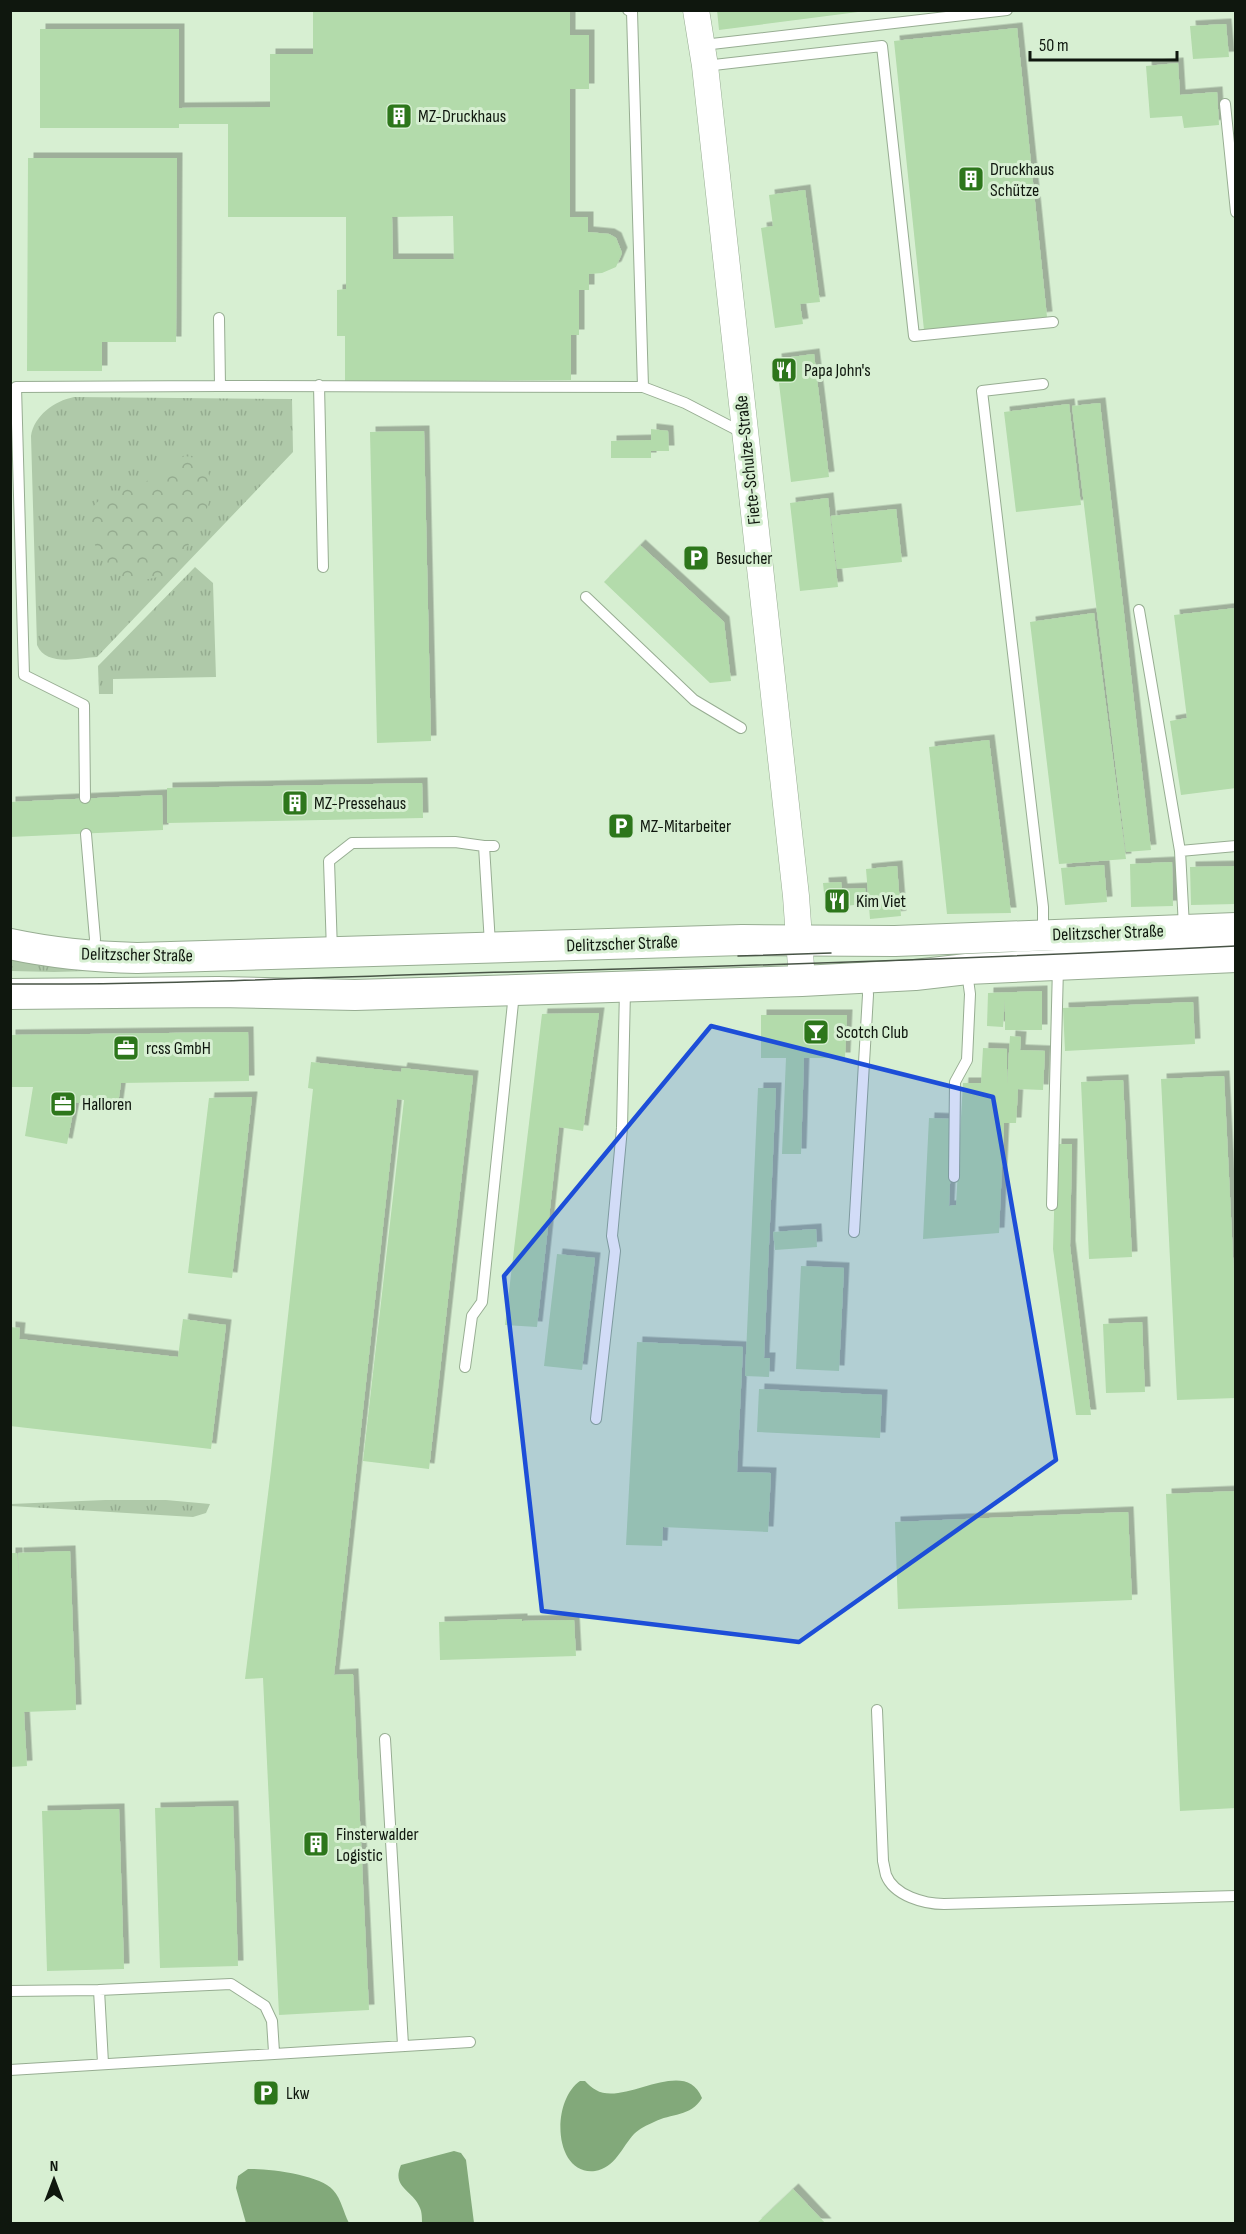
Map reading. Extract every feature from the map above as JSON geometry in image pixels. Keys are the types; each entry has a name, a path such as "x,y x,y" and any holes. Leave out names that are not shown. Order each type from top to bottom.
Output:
{"main road":[{"name":"Delitzscher Straße","path":"10,944 93,957 137,958 742,940 895,941 1236,928"},
{"name":"Delitzscher Straße","path":"10,994 218,992 355,995 802,981 915,975 967,969 1236,957"}],"street":[{"name":"Fiete-Schulze-Straße","path":"696,10 704,56 746,435 796,896 802,981"}],"lane":[{"path":"628,10 632,12 643,387"},
{"path":"704,56 1007,10"},
{"path":"704,56 882,46 914,336 1053,322"},
{"path":"1225,104 1236,212"},
{"path":"219,318 220,386"},
{"path":"1043,384 982,391 1043,908 1043,936"},
{"path":"319,386 323,567"},
{"path":"85,798 84,705 24,675 16,387 643,387 686,403 746,435"},
{"path":"586,597 694,700 741,728"},
{"path":"1139,610 1180,851 1184,930"},
{"path":"86,834 94,939 93,957"},
{"path":"332,952 329,861 352,843 455,842 489,846 490,948"},
{"path":"1180,851 1236,846"},
{"path":"1052,1205 1058,964"},
{"path":"954,1177 955,1082 967,1060 970,994 967,969"},
{"path":"854,1232 868,995 867,977"},
{"path":"596,1419 615,1251 612,1236 622,1128 625,986"},
{"path":"465,1367 472,1316 482,1302 514,989"},
{"path":"877,1710 883,1861 886,1877 896,1889 911,1897 928,1904 945,1904 1236,1896"},
{"path":"385,1739 403,2045"},
{"path":"10,1991 99,1990 231,1984 266,2006 272,2021 274,2052"},
{"path":"99,1990 103,2063"},
{"path":"10,2070 274,2052 470,2042"}],"highlighted area":[{"path":"711,1026 993,1097 1056,1460 799,1642 542,1611 504,1276"}],"green space":[{"path":"74,397 292,399 293,452 97,657 63,660 41,652 37,645 31,436 36,422 46,410"},
{"path":"185,456 195,458 202,463 210,479 209,502 200,524 169,573 143,580 126,579 108,566 94,543 89,519 92,508 109,495 147,481"},
{"path":"195,567 213,583 216,677 113,679 113,694 99,694 98,666"},
{"path":"10,958 332,964 54,972 11,971"},
{"path":"166,1500 210,1504 206,1513 193,1517 11,1506 11,1504"}],"shaded area":[{"path":"580,2081 585,2081 596,2090 608,2093 668,2081 682,2081 694,2086 702,2098 686,2112 660,2119 638,2130 608,2166 595,2171 581,2169 571,2162 564,2150 561,2136 564,2105 570,2091"},
{"path":"454,2151 461,2153 466,2160 474,2223 422,2223 422,2213 417,2202 399,2179 401,2165"},
{"path":"248,2169 306,2176 327,2185 338,2198 349,2223 246,2223 236,2188 238,2176"}],"building":[{"path":"313,10 570,10 570,35 589,35 589,89 570,89 570,217 588,217 588,232 609,234 616,238 622,253 616,267 602,273 589,274 589,290 579,290 579,335 571,335 571,380 345,382 345,336 337,336 337,290 346,289 346,217 228,217 228,124 179,124 179,128 40,128 40,29 179,29 179,108 270,107 270,54 313,54","holes":["453,216 454,259 393,259 392,217"]},
{"path":"717,10 858,10 858,12 719,30"},
{"path":"1226,24 1229,57 1193,59 1190,26"},
{"name":"Druckhaus Schütze","path":"1017,28 1047,317 924,330 894,41"},
{"path":"1178,63 1180,95 1217,92 1219,125 1184,128 1182,116 1150,118 1146,66"},
{"path":"28,158 177,158 176,342 102,342 102,371 27,371"},
{"path":"805,190 820,302 800,304 803,324 775,328 761,228 773,226 769,195"},
{"path":"814,354 829,477 791,482 776,359"},
{"path":"1100,403 1151,850 1126,852 1072,406"},
{"path":"1069,404 1081,505 1016,512 1004,412"},
{"path":"651,429 668,431 669,451 651,451 651,458 611,458 611,441 651,440"},
{"path":"424,431 431,741 377,743 370,432"},
{"path":"828,498 838,587 800,591 790,503"},
{"path":"896,509 902,562 837,569 831,516"},
{"path":"640,545 724,622 731,681 710,683 604,582"},
{"path":"1236,608 1236,788 1181,795 1170,721 1187,718 1174,615"},
{"path":"1094,613 1126,859 1059,864 1030,622"},
{"path":"989,740 1011,913 947,914 929,747"},
{"name":"MZ-Pressehaus","path":"422,783 423,818 167,823 167,788"},
{"path":"162,795 163,830 10,837 10,802"},
{"path":"1172,862 1173,906 1131,907 1130,864"},
{"path":"1104,865 1107,902 1065,905 1061,868"},
{"path":"897,866 901,916 870,919 866,869"},
{"path":"1236,866 1236,904 1191,905 1190,867"},
{"path":"841,882 842,889 865,888 867,904 843,906 844,911 826,912 823,883"},
{"path":"1042,991 1042,1030 1005,1030 1005,998 1003,1027 987,1026 988,993"},
{"path":"1193,1002 1195,1044 1065,1051 1063,1008"},
{"path":"599,1013 583,1131 559,1127 537,1327 505,1325 542,1014"},
{"path":"761,1015 847,1015 845,1058 804,1058 801,1154 782,1154 786,1058 761,1058"},
{"path":"248,1032 249,1081 121,1083 117,1111 75,1102 67,1144 25,1136 33,1087 10,1087 10,1035"},
{"path":"1010,1036 1021,1037 1020,1050 1045,1051 1043,1090 1018,1089 1016,1123 1004,1123 999,1233 923,1239 929,1118 953,1119 949,1206 956,1205 963,1083 981,1083 983,1048 1007,1049 1007,1085"},
{"path":"311,1062 401,1072 402,1068 473,1076 429,1469 363,1461 404,1100 397,1099 334,1675 353,1674 369,2010 279,2015 263,1678 245,1679 271,1470 313,1089 308,1088"},
{"path":"1224,1076 1236,1317 1236,1398 1177,1400 1161,1079"},
{"path":"1123,1080 1132,1257 1089,1259 1081,1082"},
{"path":"758,1088 776,1088 764,1358 770,1358 769,1377 745,1376"},
{"path":"252,1097 232,1278 188,1273 209,1098"},
{"path":"1056,1144 1072,1144 1070,1246 1091,1415 1076,1415 1053,1249"},
{"path":"816,1229 817,1247 775,1250 773,1232"},
{"path":"557,1254 595,1258 582,1370 544,1366"},
{"path":"801,1266 844,1268 839,1371 796,1369"},
{"path":"183,1319 226,1325 211,1449 10,1426 10,1327 20,1328 19,1339 178,1357"},
{"path":"1142,1322 1145,1392 1106,1393 1103,1324"},
{"path":"637,1342 743,1347 737,1472 771,1473 768,1532 663,1527 662,1546 626,1545"},
{"path":"759,1389 882,1395 880,1438 757,1432"},
{"path":"1236,1491 1236,1808 1180,1811 1166,1494"},
{"path":"1128,1512 1132,1600 898,1609 895,1522"},
{"path":"70,1551 76,1710 24,1712 27,1766 10,1767 10,1553 17,1553 20,1591 18,1553"},
{"path":"522,1619 522,1621 574,1620 576,1656 440,1660 439,1622"},
{"path":"233,1806 238,1966 160,1968 155,1808"},
{"path":"119,1809 124,1969 47,1971 42,1811"},
{"path":"793,2189 826,2224 756,2224"}],"tram line":[{"path":"10,984 198,982 782,964 1236,946"},
{"path":"738,956 831,953"}],"place":[{"name":"MZ-Druckhaus","path":"399,116"},
{"name":"Druckhaus Schütze","path":"971,179"},
{"name":"Papa John's","path":"784,370"},
{"name":"Besucher","path":"696,558"},
{"name":"MZ-Pressehaus","path":"295,803"},
{"name":"MZ-Mitarbeiter","path":"621,826"},
{"name":"Kim Viet","path":"837,901"},
{"name":"Scotch Club","path":"816,1032"},
{"name":"rcss GmbH","path":"126,1048"},
{"name":"Halloren","path":"63,1104"},
{"name":"Finsterwalder Logistic","path":"316,1844"},
{"name":"Lkw","path":"266,2093"}]}
